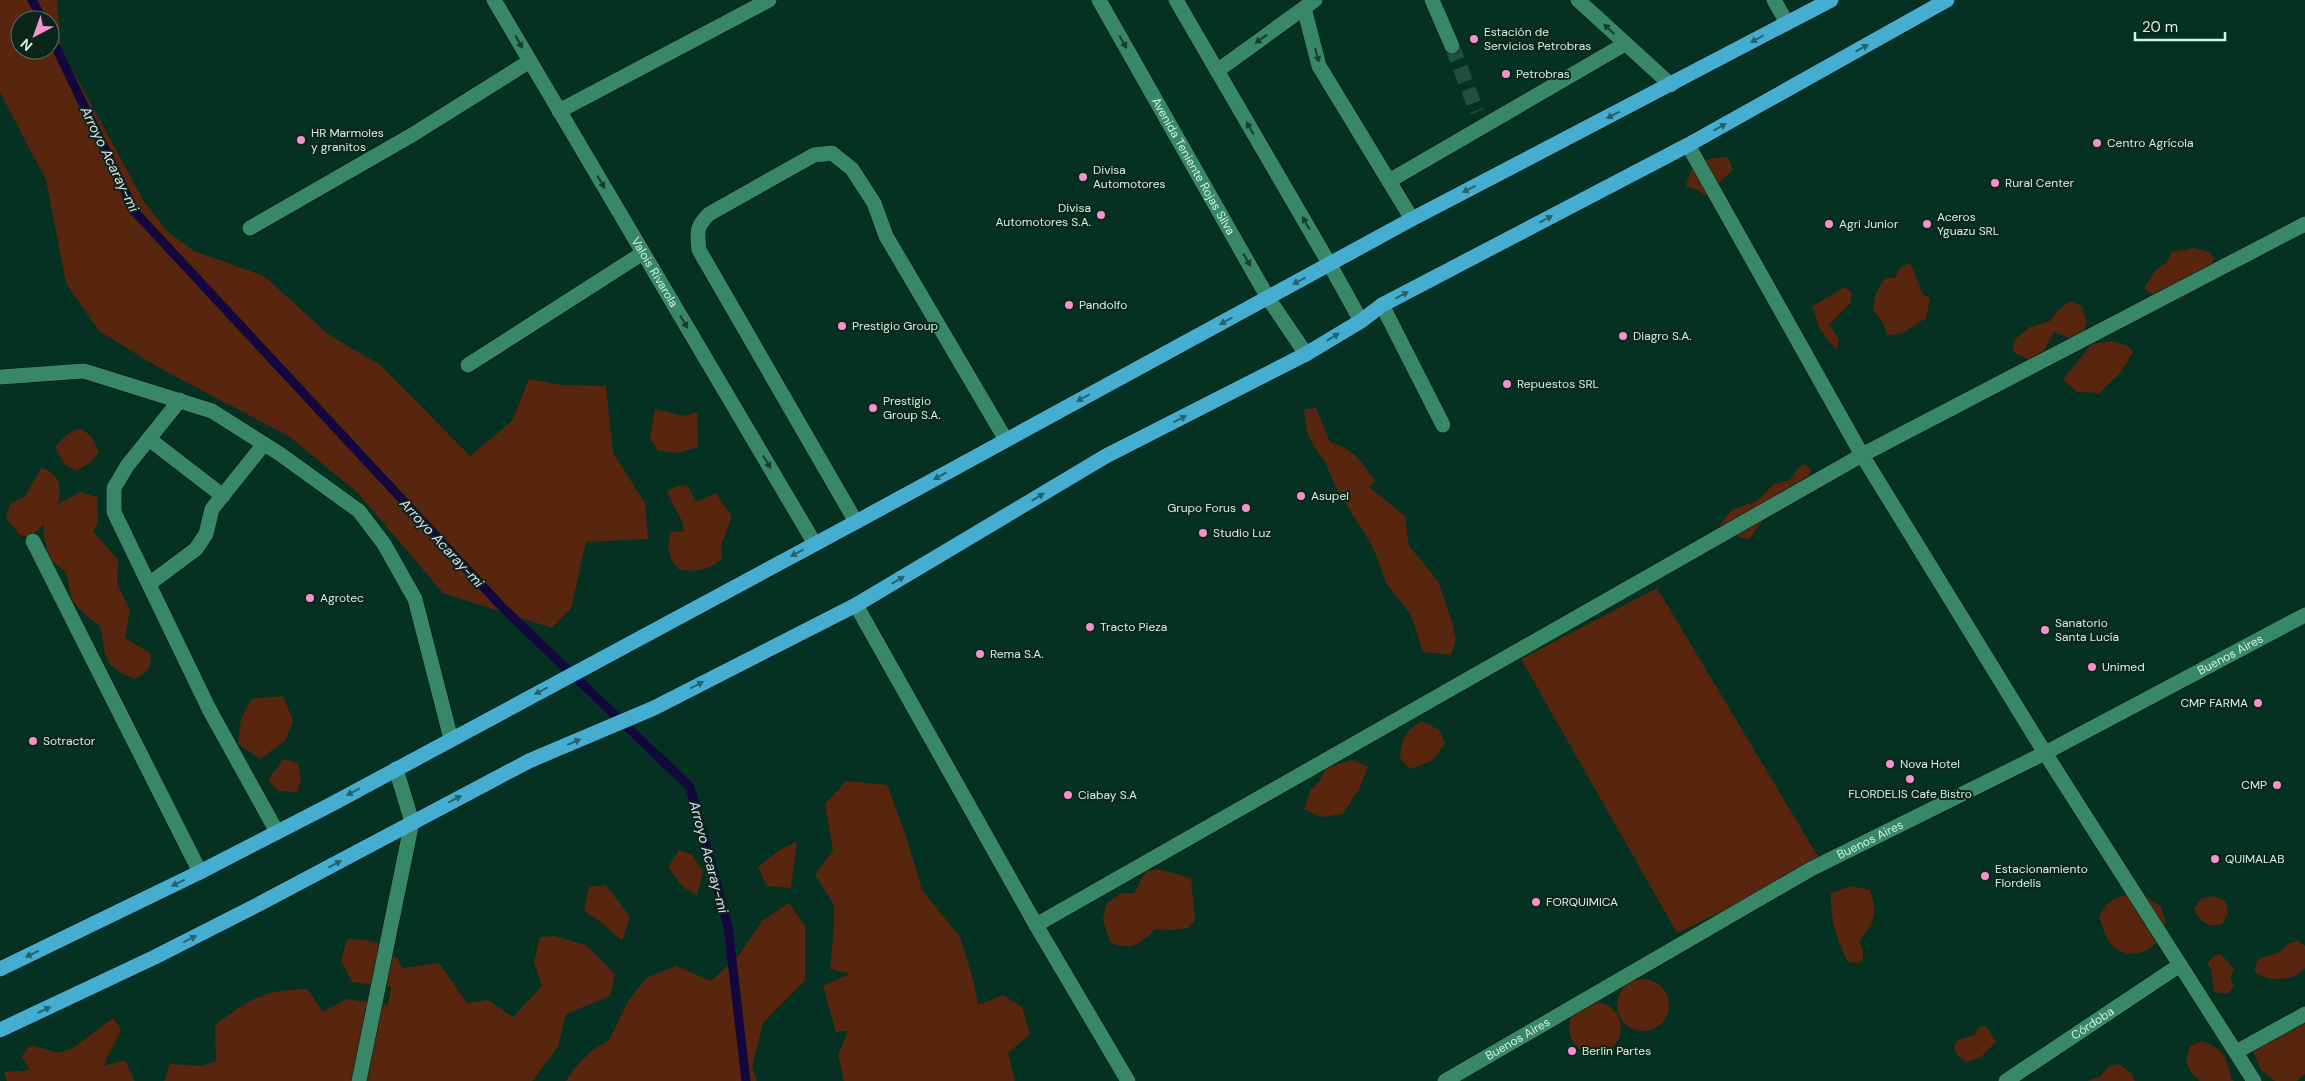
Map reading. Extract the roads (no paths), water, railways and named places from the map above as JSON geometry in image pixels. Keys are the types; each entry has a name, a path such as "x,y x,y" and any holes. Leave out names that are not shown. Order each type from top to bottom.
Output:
{"highway":[{"path":"0,969 200,872 277,832 856,522 1412,219 1831,0"},
{"path":"0,1030 155,957 529,761 654,708 856,605 1106,456 1306,354 1361,321 1382,305 1688,145 1947,0"}],"street":[{"name":"Valois Rivarola","path":"494,0 815,544"},
{"path":"559,111 769,0"},
{"name":"Avenida Teniente Rojas Silva","path":"1099,0 1268,298 1306,354"},
{"path":"1176,0 1361,321"},
{"path":"1432,0 1452,46"},
{"path":"1578,0 1671,85"},
{"path":"1774,0 1787,23"},
{"path":"1217,71 1310,4 1320,66 1412,219"},
{"path":"1389,181 1481,119 1625,44"},
{"path":"250,228 412,135 530,61"},
{"path":"1688,145 1862,455 2044,753 2254,1081"},
{"path":"856,522 698,250 697,234 699,224 709,214 814,155 832,152 852,169 874,203 886,236 1006,440"},
{"path":"1036,925 1862,455 2305,224"},
{"path":"468,365 643,253"},
{"path":"1382,305 1442,425"},
{"path":"0,377 84,371 212,411 264,444 359,511 384,544 414,599 451,739"},
{"path":"180,400 127,466 114,488 114,512 209,710 277,832"},
{"path":"149,439 222,496"},
{"path":"149,584 196,549 206,534 212,509 264,444"},
{"path":"33,541 200,872"},
{"path":"856,605 1036,925 1128,1081"},
{"name":"Buenos Aires","path":"1445,1081 1810,869 2044,753 2305,615"},
{"path":"359,1081 412,822 396,769"},
{"name":"Córdoba","path":"2006,1081 2180,965"},
{"path":"2236,1052 2305,1014"}],"waterway":[{"name":"Arroyo Acaray-mi","path":"32,0 38,10"},
{"name":"Arroyo Acaray-mi","path":"60,56 135,212 503,608 690,787 728,926 746,1081"}],"tunnel":[{"path":"1452,46 1477,112"}],"place":[{"name":"Estación de Servicios Petrobras","path":"1474,39"},
{"name":"Petrobras","path":"1506,74"},
{"name":"HR Marmoles y granitos","path":"301,140"},
{"name":"Centro Agrícola","path":"2097,143"},
{"name":"Divisa Automotores","path":"1083,177"},
{"name":"Rural Center","path":"1995,183"},
{"name":"Divisa Automotores S.A.","path":"1101,215"},
{"name":"Agri Junior","path":"1829,224"},
{"name":"Aceros Yguazu SRL","path":"1927,224"},
{"name":"Pandolfo","path":"1069,305"},
{"name":"Prestigio Group","path":"842,326"},
{"name":"Diagro S.A.","path":"1623,336"},
{"name":"Repuestos SRL","path":"1507,384"},
{"name":"Prestigio Group S.A.","path":"873,408"},
{"name":"Asupel","path":"1301,496"},
{"name":"Grupo Forus","path":"1246,508"},
{"name":"Studio Luz","path":"1203,533"},
{"name":"Agrotec","path":"310,598"},
{"name":"Tracto Pieza","path":"1090,627"},
{"name":"Sanatorio Santa Lucía","path":"2045,630"},
{"name":"Rema S.A.","path":"980,654"},
{"name":"Unimed","path":"2092,667"},
{"name":"CMP FARMA","path":"2258,703"},
{"name":"Sotractor","path":"33,741"},
{"name":"Nova Hotel","path":"1890,764"},
{"name":"FLORDELIS Cafe Bistro","path":"1910,779"},
{"name":"CMP","path":"2277,785"},
{"name":"Ciabay S.A","path":"1068,795"},
{"name":"QUIMALAB","path":"2215,859"},
{"name":"Estacionamiento Flordelis","path":"1985,876"},
{"name":"FORQUIMICA","path":"1536,902"},
{"name":"Berlin Partes","path":"1572,1051"}]}
